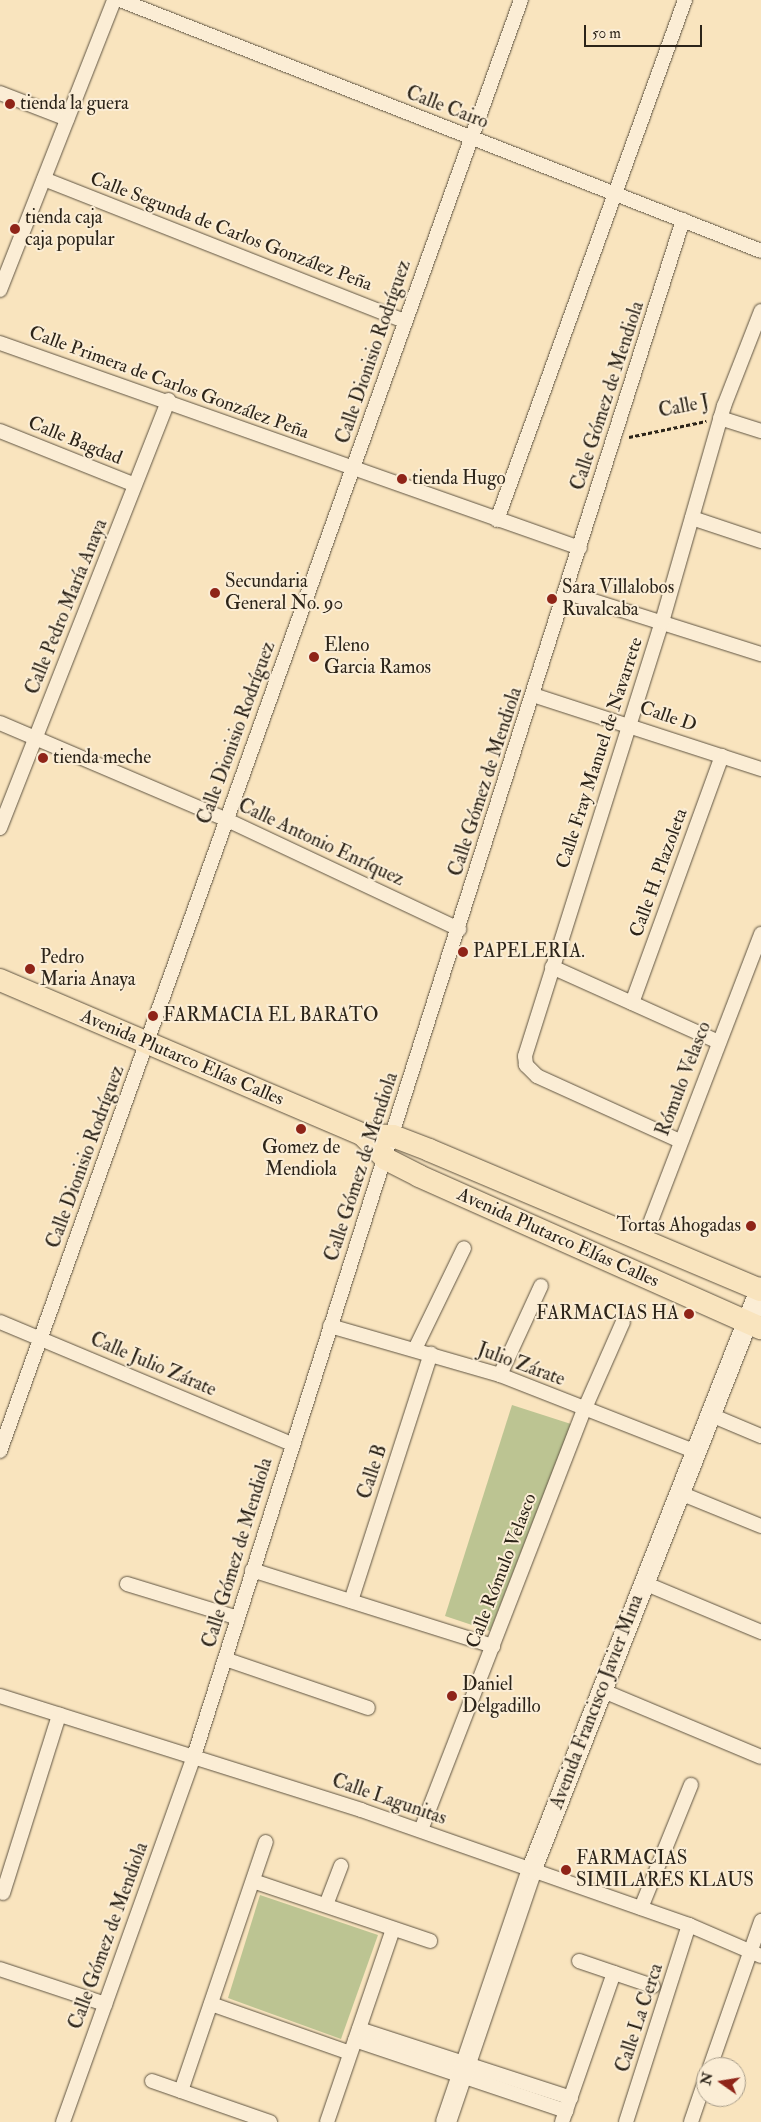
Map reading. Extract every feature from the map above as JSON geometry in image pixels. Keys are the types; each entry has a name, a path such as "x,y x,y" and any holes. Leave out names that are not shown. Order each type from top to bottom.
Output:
{"main road":[{"name":"Avenida Plutarco Elías Calles","path":"0,980 363,1135 393,1136 761,1289"},
{"name":"Avenida Plutarco Elías Calles","path":"363,1135 386,1159 754,1325"},
{"name":"Avenida Francisco Javier Mina","path":"446,2122 532,1869 711,1415 754,1325 761,1289"}],"street":[{"path":"0,290 114,0"},
{"name":"Calle Cairo","path":"120,0 761,250"},
{"name":"Calle Dionisio Rodríguez","path":"0,1451 147,1043 225,819 354,469 404,320 521,0"},
{"path":"497,520 617,194 685,0"},
{"path":"0,93 67,119"},
{"name":"Calle Segunda de Carlos González Peña","path":"44,179 404,320"},
{"name":"Calle Gómez de Mendiola","path":"63,2122 194,1756 684,220"},
{"name":"Calle Fray Manuel de Navarrete","path":"680,1141 537,1076 526,1065 526,1048 662,622 720,418 761,311"},
{"name":"Calle Primera de Carlos González Peña","path":"0,343 169,400 354,469 580,548"},
{"name":"Calle Pedro María Anaya","path":"0,828 169,400"},
{"name":"Calle J","path":"720,418 761,431"},
{"name":"Calle Bagdad","path":"0,431 135,485"},
{"path":"692,518 761,541"},
{"path":"565,592 761,654"},
{"name":"Calle D","path":"533,695 628,724 761,769"},
{"name":"Calle Antonio Enríquez","path":"0,723 225,819 459,929"},
{"name":"Calle H. Plazoleta","path":"632,1003 722,756"},
{"name":"Rómulo Velasco","path":"644,1239 761,934"},
{"path":"552,967 719,1042"},
{"path":"415,1349 464,1248"},
{"path":"500,1375 541,1286"},
{"name":"Calle Julio Zárate","path":"0,1322 292,1444"},
{"name":"Calle Rómulo Velasco","path":"420,1830 585,1408 623,1322"},
{"name":"Julio Zárate","path":"330,1326 500,1375 696,1452"},
{"name":"Calle B","path":"351,1601 431,1354"},
{"path":"711,1415 761,1436"},
{"path":"680,1493 761,1526"},
{"path":"252,1570 493,1646"},
{"path":"644,1583 761,1632"},
{"path":"127,1584 238,1618"},
{"path":"225,1660 368,1708"},
{"path":"601,1690 761,1757"},
{"name":"Calle Lagunitas","path":"0,1696 194,1756 420,1830 689,1925 756,1954"},
{"path":"3,1893 60,1715"},
{"path":"641,1908 691,1785"},
{"path":"181,2091 266,1842"},
{"path":"326,1905 341,1866"},
{"path":"253,1881 430,1941"},
{"path":"714,2057 756,1954 761,1921"},
{"name":"Calle La Cerca","path":"626,2122 689,1925"},
{"path":"326,2122 394,1929"},
{"path":"579,1961 653,1986"},
{"path":"0,1969 105,2004"},
{"path":"211,2004 464,2070 566,2110 614,1973"},
{"path":"152,2081 270,2122"},
{"path":"691,2122 696,2107"}],"path":[{"name":"Calle J","path":"614,440 720,418"}],"green space":[{"path":"512,1405 571,1424 490,1631 445,1616"},
{"path":"260,1895 378,1935 341,2039 228,1998"}],"place":[{"name":"tienda la guera","path":"10,104"},
{"name":"tienda caja caja popular","path":"15,229"},
{"name":"tienda Hugo","path":"402,479"},
{"name":"Secundaria General No. 90","path":"215,593"},
{"name":"Sara Villalobos Ruvalcaba","path":"552,599"},
{"name":"Eleno Garcia Ramos","path":"314,657"},
{"name":"tienda meche","path":"43,758"},
{"name":"PAPELERIA.","path":"463,952"},
{"name":"Pedro Maria Anaya","path":"30,969"},
{"name":"FARMACIA EL BARATO","path":"153,1016"},
{"name":"Gomez de Mendiola","path":"301,1129"},
{"name":"Tortas Ahogadas","path":"751,1226"},
{"name":"FARMACIAS HA","path":"689,1314"},
{"name":"Daniel Delgadillo","path":"452,1696"},
{"name":"FARMACIAS SIMILARES KLAUS","path":"566,1870"}]}
